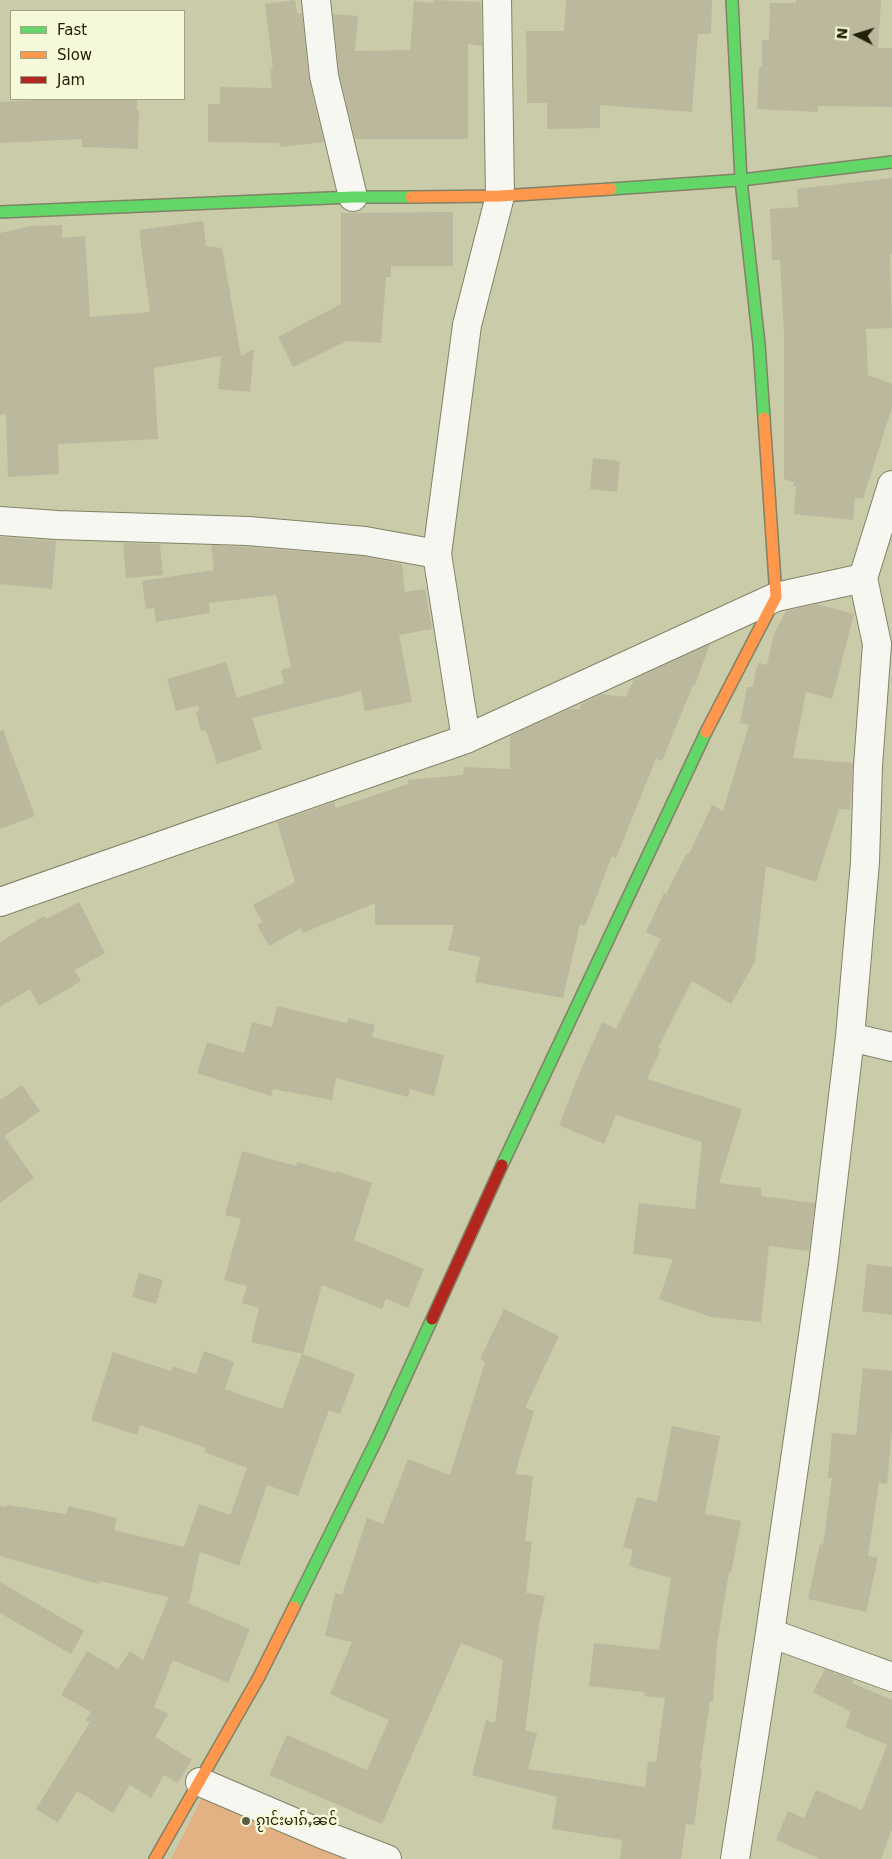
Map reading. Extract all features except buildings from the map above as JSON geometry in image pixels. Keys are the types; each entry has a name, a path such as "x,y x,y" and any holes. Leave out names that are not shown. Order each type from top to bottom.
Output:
{"street":[{"path":"316,0 324,76 353,197"},
{"path":"466,739 437,554 467,325 500,196 498,0"},
{"path":"155,1859 259,1677 378,1437 486,1199 701,742 776,597 759,344 741,180 732,0"},
{"path":"0,212 353,197 500,196 741,180 892,162"},
{"path":"735,1859 770,1634 823,1266 850,1038 865,862 868,766 877,644 863,578 892,485"},
{"path":"0,521 57,525 248,531 365,541 437,554"},
{"path":"0,902 466,739 776,597 863,578"},
{"path":"850,1038 892,1047"},
{"path":"770,1634 892,1677"},
{"path":"200,1782 324,1835 387,1859"}],"shaded area":[{"name":"ၵႂၢင်းမၢၵ်ႇၼင်","path":"210,1782 392,1859 171,1859"}],"traffic: fast":[{"path":"732,0 741,180 759,344 764,418"},
{"path":"611,189 741,180 892,162"},
{"path":"0,212 353,197 411,197"},
{"path":"502,1165 706,732"},
{"path":"294,1607 378,1437 432,1319"}],"traffic: slow":[{"path":"411,197 500,196 611,189"},
{"path":"706,732 776,597 764,418"},
{"path":"155,1859 259,1677 294,1607"}],"traffic: jam":[{"path":"432,1319 502,1165"}],"place":[{"name":"ၵႂၢင်းမၢၵ်ႇၼင်","path":"246,1821"}]}
